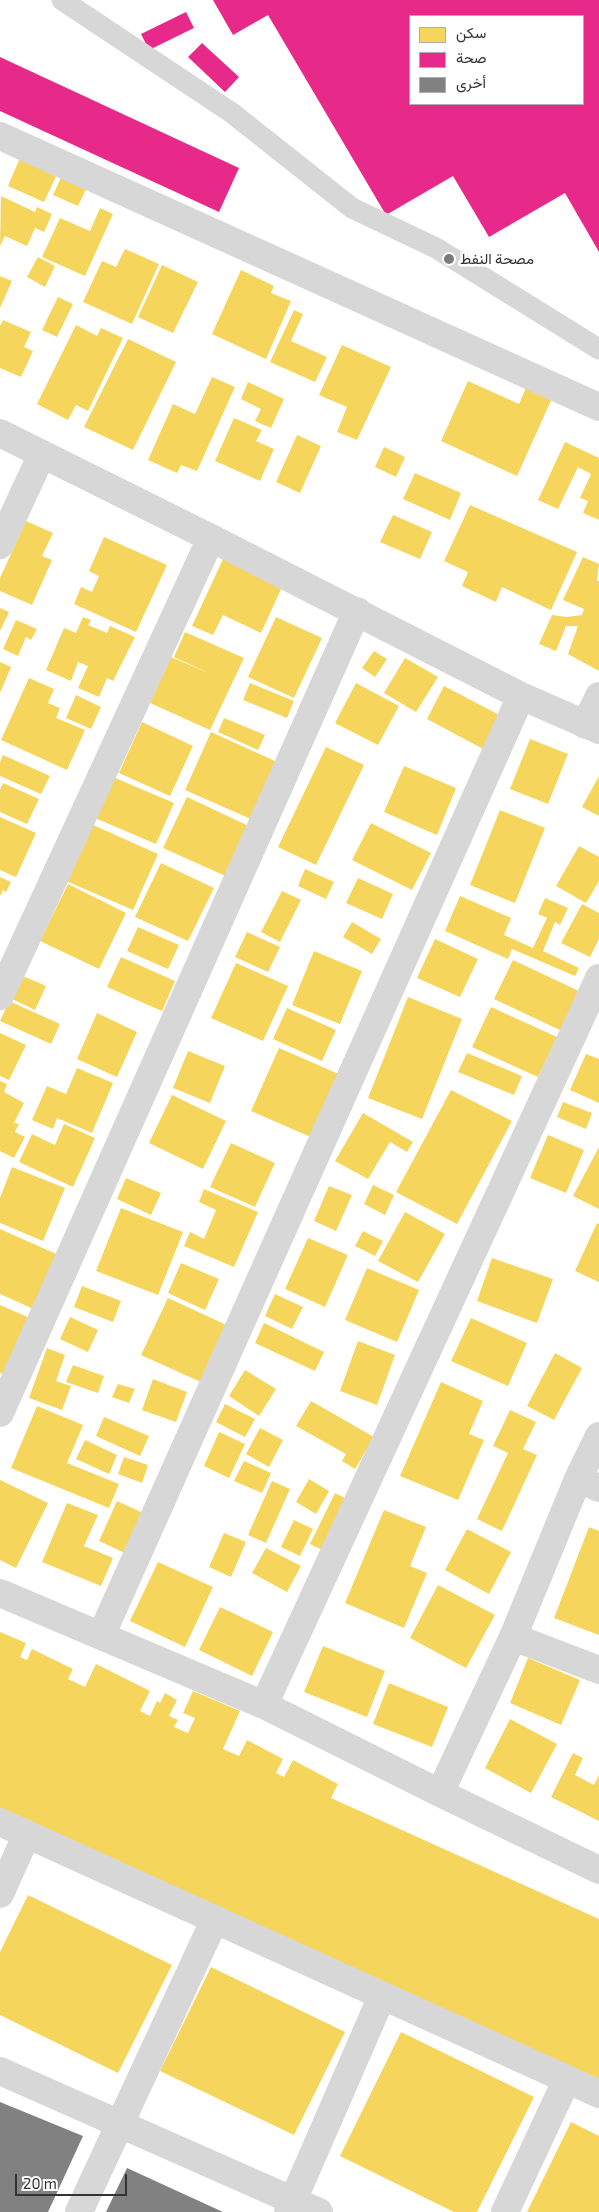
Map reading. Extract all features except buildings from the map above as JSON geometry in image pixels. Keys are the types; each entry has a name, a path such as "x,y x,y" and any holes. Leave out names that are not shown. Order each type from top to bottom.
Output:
{"street":[{"path":"0,136 599,407"},
{"path":"0,433 357,611 521,696 592,728 599,696"},
{"path":"0,545 42,454"},
{"path":"0,996 211,538"},
{"path":"0,1413 357,611"},
{"path":"102,1636 521,696"},
{"path":"264,1705 599,978"},
{"path":"440,1793 513,1637 588,1484 599,1436"},
{"path":"0,1593 264,1705 599,1870"},
{"path":"513,1637 599,1670"},
{"path":"0,1822 599,2094"},
{"path":"0,1894 27,1834"},
{"path":"79,2212 215,1920"},
{"path":"290,2206 382,1996"},
{"path":"0,2071 120,2124 290,2206 319,2212"},
{"path":"506,2212 567,2079"}],"lane":[{"path":"62,0 232,113 352,208 436,248 599,349"}],"place":[{"name":"مصحة النفط","path":"449,259"}]}
